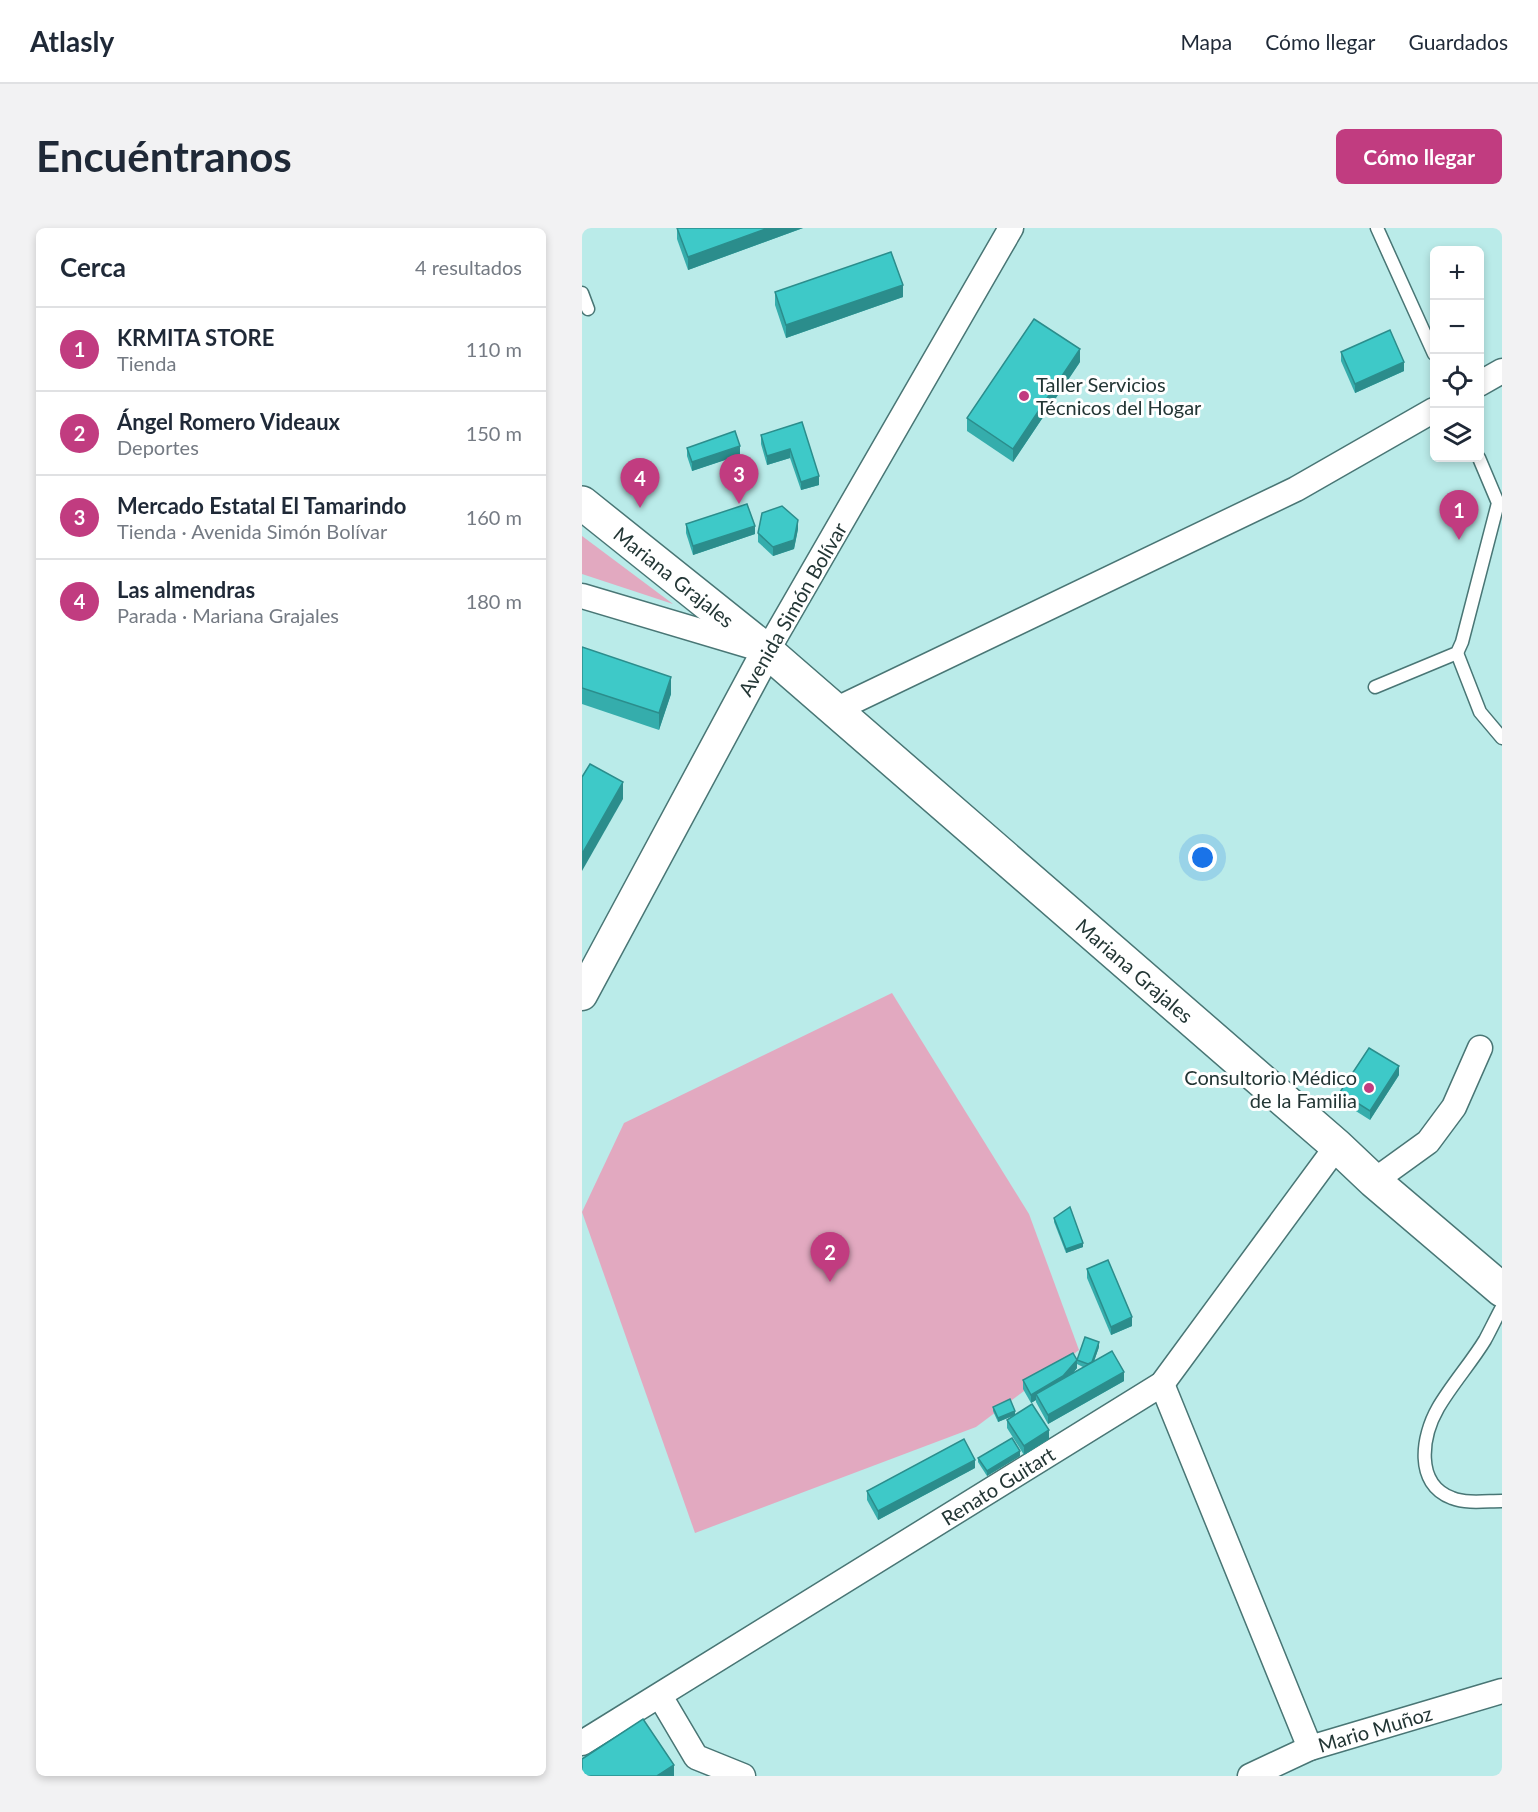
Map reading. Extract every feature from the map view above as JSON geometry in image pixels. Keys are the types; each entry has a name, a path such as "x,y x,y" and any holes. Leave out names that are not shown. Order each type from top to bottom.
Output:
{"main road":[{"name":"Mariana Grajales","path":"582,503 767,651 1502,1290"}],"street":[{"name":"Avenida Simón Bolívar","path":"582,995 767,651 1011,228"},
{"path":"1484,381 1502,371"},
{"path":"835,710 1296,489 1430,412"},
{"name":"Mariana Grajales","path":"582,596 767,651"},
{"path":"1374,1181 1428,1142 1454,1107 1480,1048"},
{"name":"Renato Guitart","path":"582,1743 1162,1384 1337,1146"},
{"path":"1162,1384 1310,1748"},
{"name":"Mario Muñoz","path":"1250,1776 1310,1748 1502,1691"},
{"path":"660,1696 696,1757 743,1776"}],"lane":[{"path":"1377,228 1430,345"},
{"path":"582,293 588,309"},
{"path":"1375,687 1457,653 1462,642 1498,503 1481,462"},
{"path":"1457,653 1480,712 1502,738"},
{"path":"1502,1307 1485,1340 1437,1409 1427,1437 1424,1468 1435,1488 1453,1499 1502,1501"}],"shaded area":[{"path":"582,536 673,604 582,574"},
{"path":"892,993 1029,1214 1079,1350 976,1427 695,1533 582,1212 624,1123"}],"building":[{"path":"677,228 768,228 688,257"},
{"path":"891,252 903,285 786,325 775,292"},
{"name":"Taller Servicios Técnicos del Hogar","path":"1034,319 1080,349 1013,449 967,418"},
{"path":"1390,330 1404,362 1355,384 1341,352"},
{"path":"802,422 819,476 801,482 790,449 767,456 761,435"},
{"path":"735,431 740,446 692,462 687,448"},
{"path":"747,504 755,526 693,546 686,524"},
{"path":"782,506 798,520 794,540 773,547 758,533 762,513"},
{"path":"582,647 671,677 659,713 582,688"},
{"path":"590,764 623,782 582,854 582,777"},
{"name":"Consultorio Médico de la Familia","path":"1369,1048 1399,1066 1370,1111 1340,1092"},
{"path":"1070,1207 1083,1243 1066,1249 1054,1218"},
{"path":"1108,1260 1132,1317 1111,1327 1087,1269"},
{"path":"1085,1337 1099,1342 1092,1362 1088,1364 1077,1360"},
{"path":"1112,1351 1124,1372 1048,1415 1036,1394"},
{"path":"1073,1353 1077,1360 1063,1376 1031,1395 1023,1380"},
{"path":"1010,1399 1015,1411 998,1418 993,1407"},
{"path":"1032,1404 1049,1430 1024,1446 1007,1420"},
{"path":"1012,1438 1020,1451 987,1471 978,1458"},
{"path":"964,1439 975,1460 878,1511 867,1491"},
{"path":"643,1719 674,1765 657,1776 582,1776 582,1759"}],"place":[{"name":"Taller Servicios Técnicos del Hogar","path":"1024,396"},
{"name":"Mercado Estatal El Tamarindo","path":"739,504"},
{"name":"Las almendras","path":"640,508"},
{"name":"KRMITA STORE","path":"1459,540"},
{"name":"Consultorio Médico de la Familia","path":"1369,1088"},
{"name":"Ángel Romero Videaux","path":"830,1282"}]}
